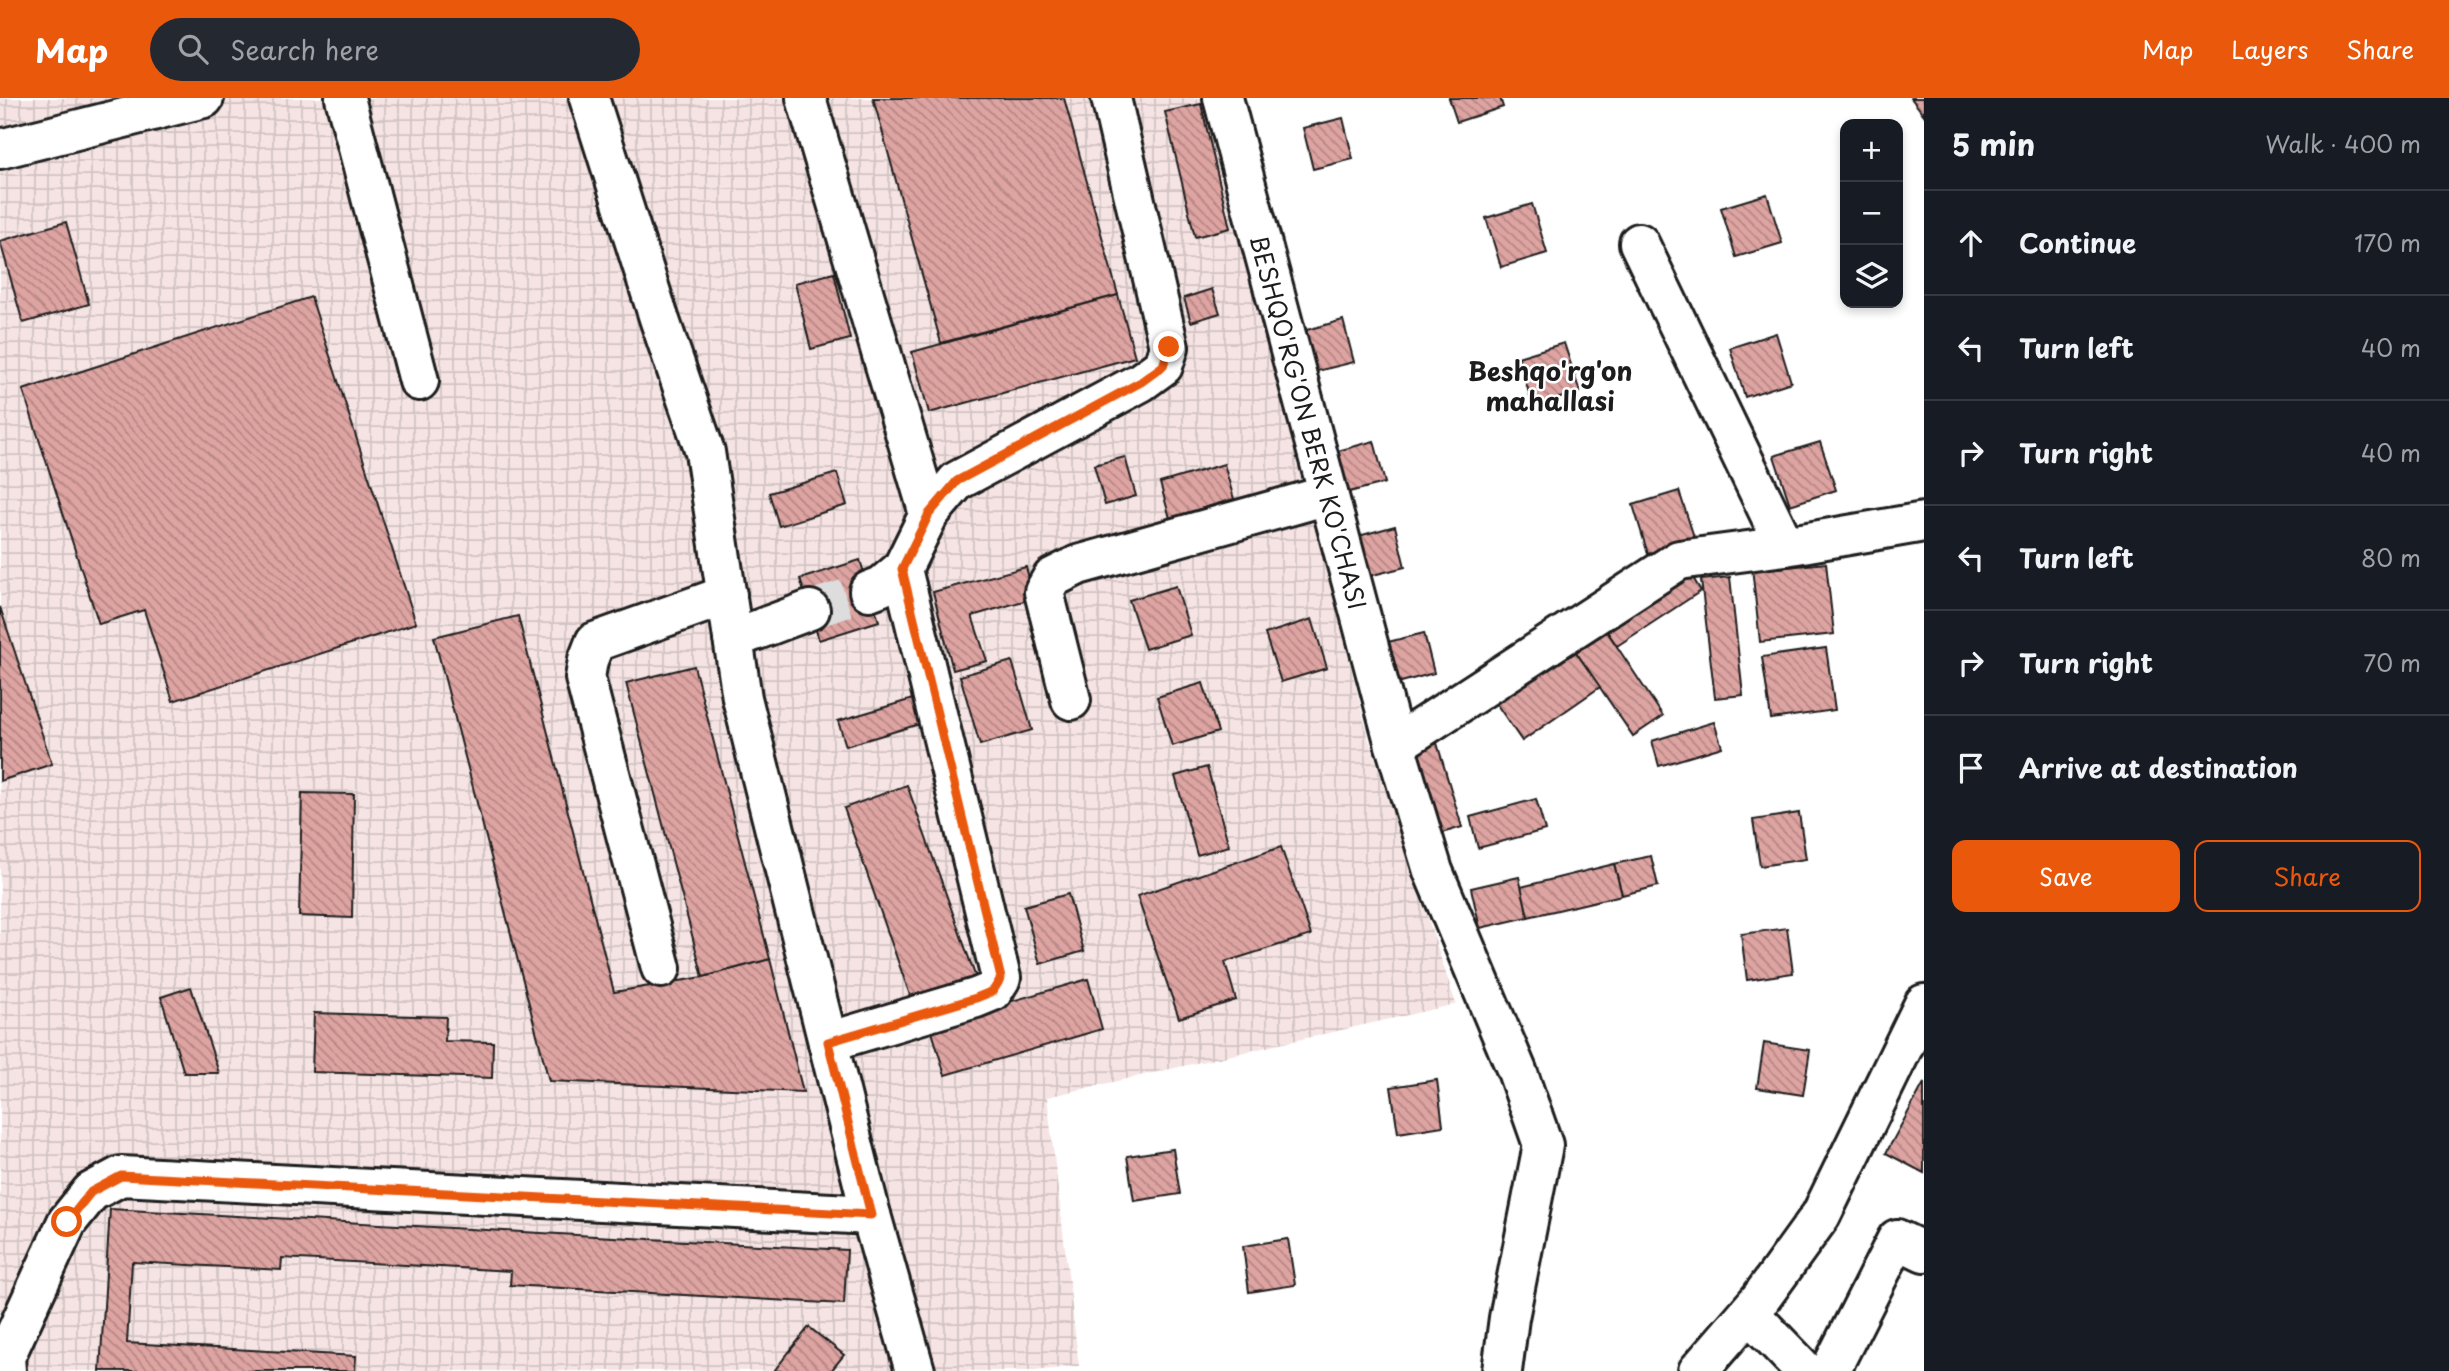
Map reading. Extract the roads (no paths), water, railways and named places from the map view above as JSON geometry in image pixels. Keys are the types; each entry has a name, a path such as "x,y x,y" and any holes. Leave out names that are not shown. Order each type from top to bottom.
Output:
{"street":[{"path":"0,149 204,98"},
{"path":"345,98 419,381"},
{"path":"589,98 705,452 742,698 871,1215 915,1371"},
{"path":"806,98 929,514"},
{"path":"869,591 882,586 902,569 929,514 957,481 1141,382 1163,366 1169,347 1111,98"},
{"name":"BESHQO'RG'ON BERK KO'CHASI","path":"1223,98 1395,746 1433,872 1517,1071 1543,1145 1508,1318 1502,1371"},
{"path":"1639,243 1785,546"},
{"path":"1071,700 1044,593 1052,578 1078,565 1328,495"},
{"path":"1395,746 1679,560 1785,546 1924,522"},
{"path":"828,1042 976,998 993,991 1001,978 902,569"},
{"path":"661,968 585,678 588,660 595,642 727,595"},
{"path":"733,639 810,610"},
{"path":"1698,1371 1749,1313 1821,1215 1924,1004"},
{"path":"6,1371 5,1357 67,1222 91,1192 121,1176 871,1215"},
{"path":"1830,1371 1897,1240 1924,1252"},
{"path":"1749,1313 1805,1371"}],"tunnel":[{"path":"810,610 869,591"}],"district":[{"name":"Beshqo'rg'on mahallasi","path":"1550,385"}]}
